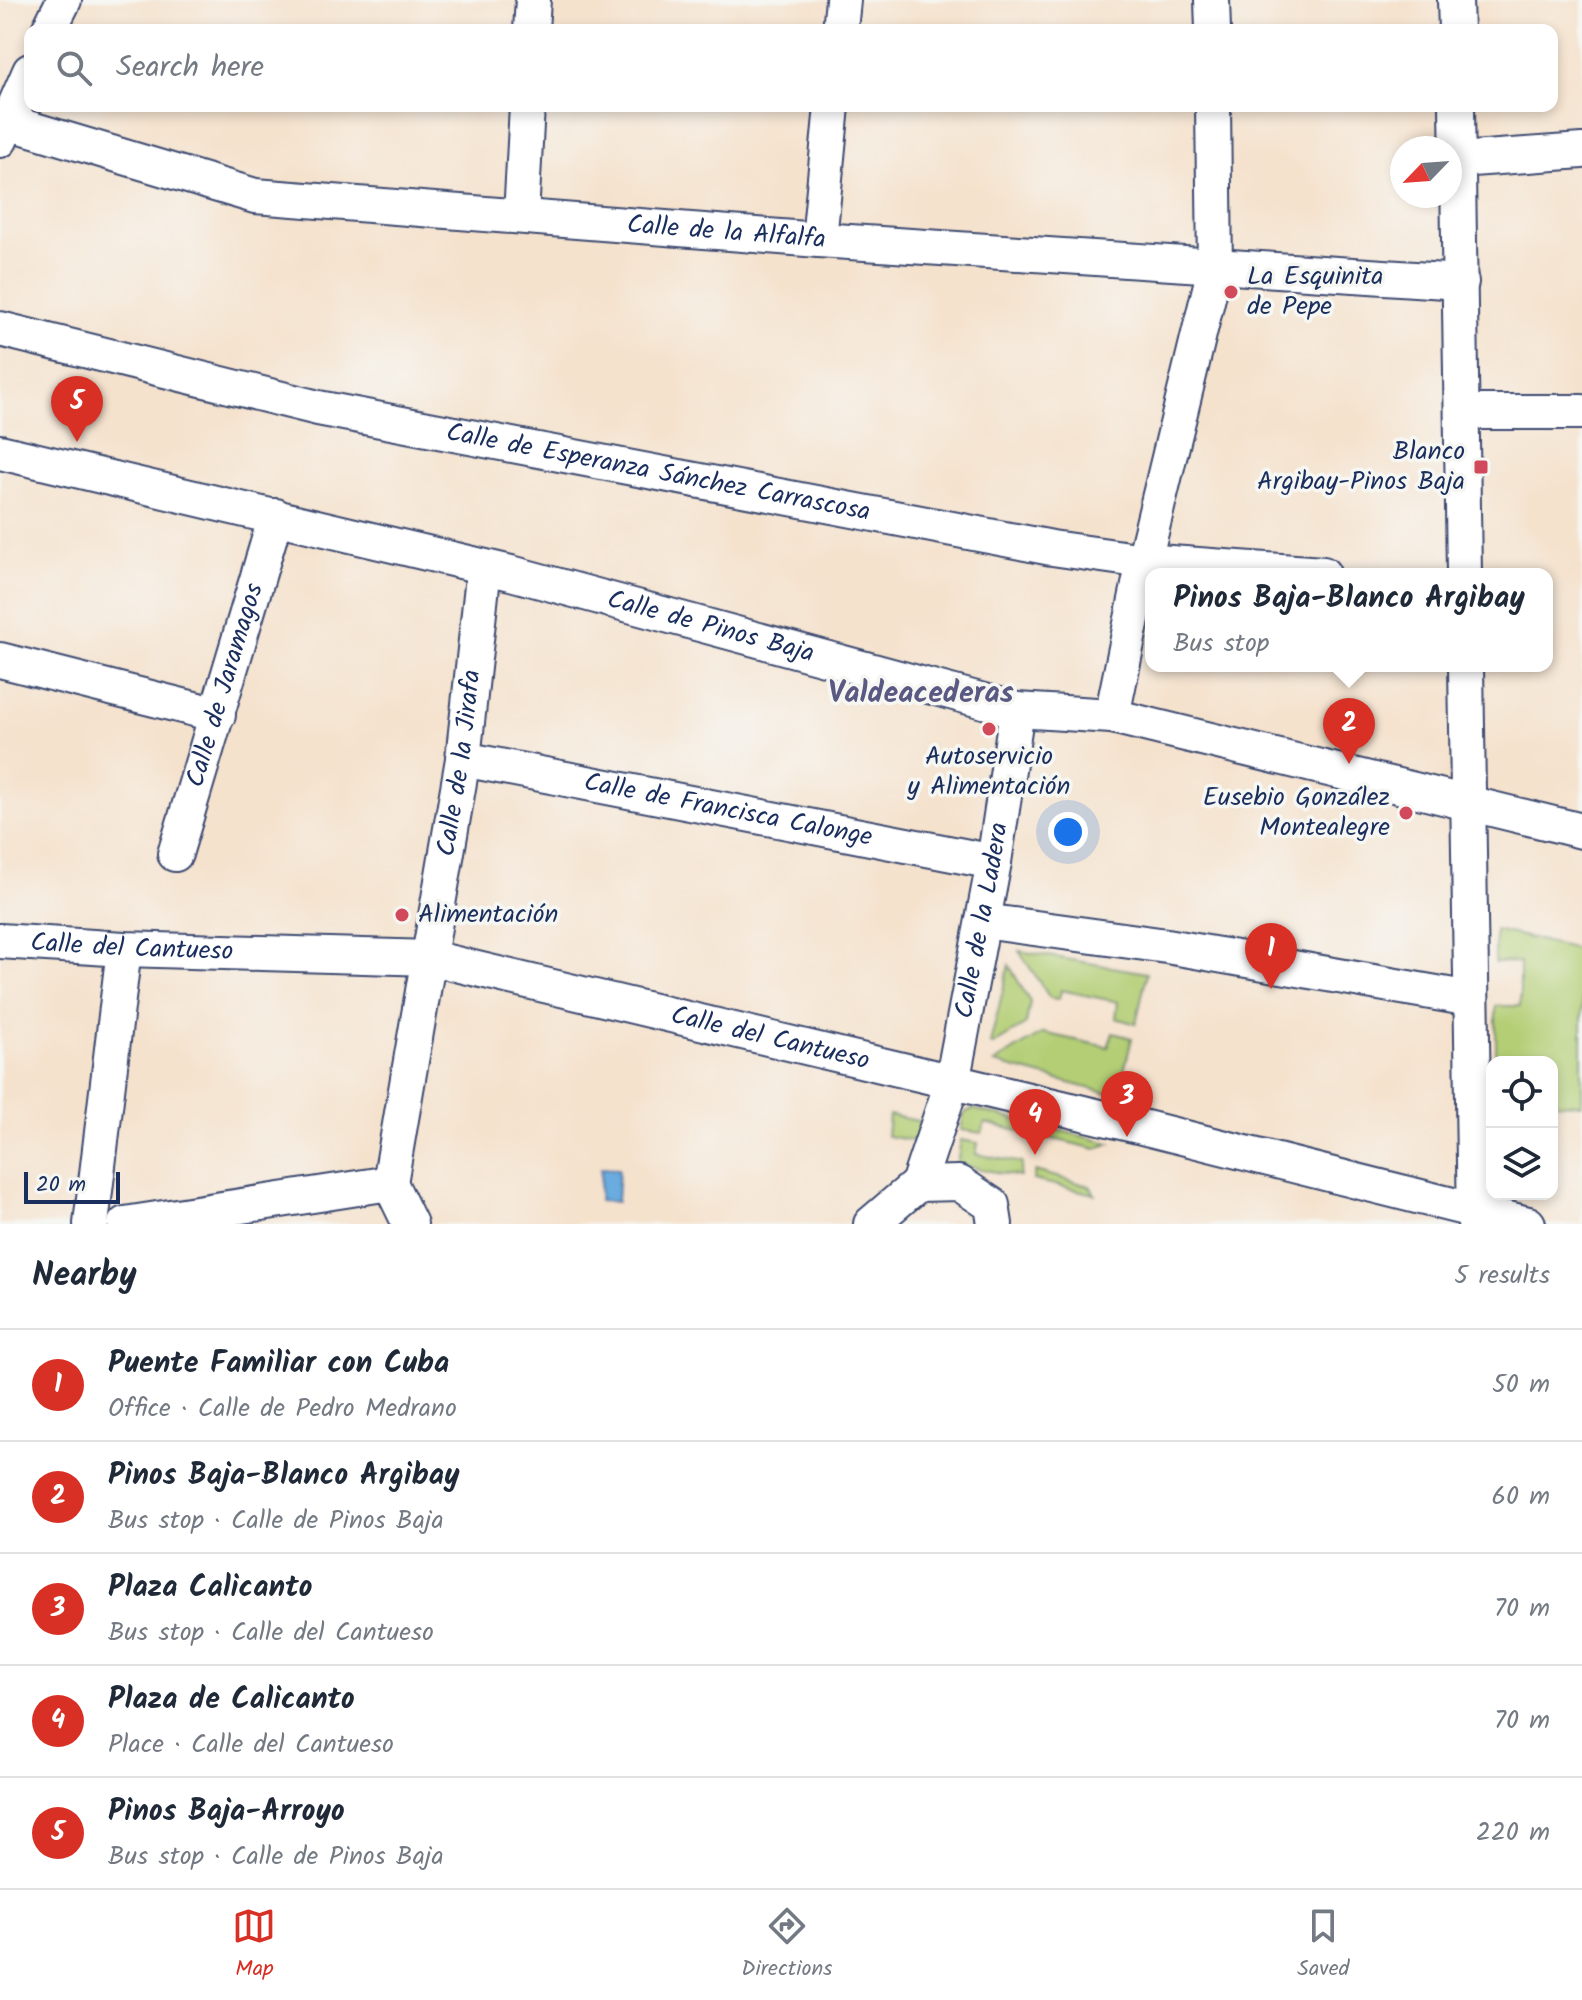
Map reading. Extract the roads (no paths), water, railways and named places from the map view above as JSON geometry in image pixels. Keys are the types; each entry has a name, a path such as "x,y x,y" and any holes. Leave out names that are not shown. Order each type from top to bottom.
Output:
{"street":[{"path":"52,24 64,0"},
{"path":"531,24 533,0"},
{"path":"841,24 843,0"},
{"path":"1212,0 1213,24"},
{"path":"1455,0 1456,24"},
{"path":"1,131 24,83"},
{"path":"521,216 527,112"},
{"path":"819,240 831,112"},
{"path":"1112,716 1144,561 1215,268 1213,112"},
{"path":"1457,112 1458,136"},
{"name":"Calle de la Alfalfa","path":"1,131 21,126 255,196 819,240 1461,282"},
{"path":"1462,160 1582,151"},
{"path":"1459,208 1464,568"},
{"name":"Calle de Esperanza Sánchez Carrascosa","path":"0,329 318,408 1052,548 1144,561 1240,568"},
{"path":"1462,412 1582,412"},
{"name":"Calle de Pinos Baja","path":"0,452 484,567 1017,710 1112,716 1582,831"},
{"name":"Calle de Jaramagos","path":"175,854 276,516"},
{"name":"Calle de la Jirafa","path":"390,1183 463,759 484,567"},
{"path":"0,660 218,715"},
{"path":"1466,672 1476,1218"},
{"name":"Calle de la Ladera","path":"918,1184 952,1083 994,862 1017,710"},
{"name":"Calle de Francisca Calonge","path":"463,759 994,862"},
{"path":"983,921 1167,946 1471,999"},
{"name":"Calle del Cantueso","path":"0,941 124,949 431,958 1138,1126 1476,1218 1528,1224"},
{"path":"91,1224 124,949"},
{"path":"125,1224 390,1183 410,1224"},
{"path":"871,1224 918,1184 959,1183 994,1215"}],"water":[{"path":"601,1168 619,1169 617,1202 599,1201"}],"place":[{"name":"La Esquinita de Pepe","path":"1231,292"},
{"name":"Pinos Baja-Arroyo","path":"77,442"},
{"name":"Blanco Argibay-Pinos Baja","path":"1481,467"},
{"name":"Autoservicio y Alimentación","path":"989,729"},
{"name":"Pinos Baja-Blanco Argibay","path":"1349,764"},
{"name":"Eusebio González Montealegre","path":"1406,813"},
{"name":"Alimentación","path":"402,915"},
{"name":"Puente Familiar con Cuba","path":"1271,989"},
{"name":"Plaza Calicanto","path":"1127,1137"},
{"name":"Plaza de Calicanto","path":"1035,1155"}],"district":[{"name":"Valdeacederas","path":"921,694"}]}
